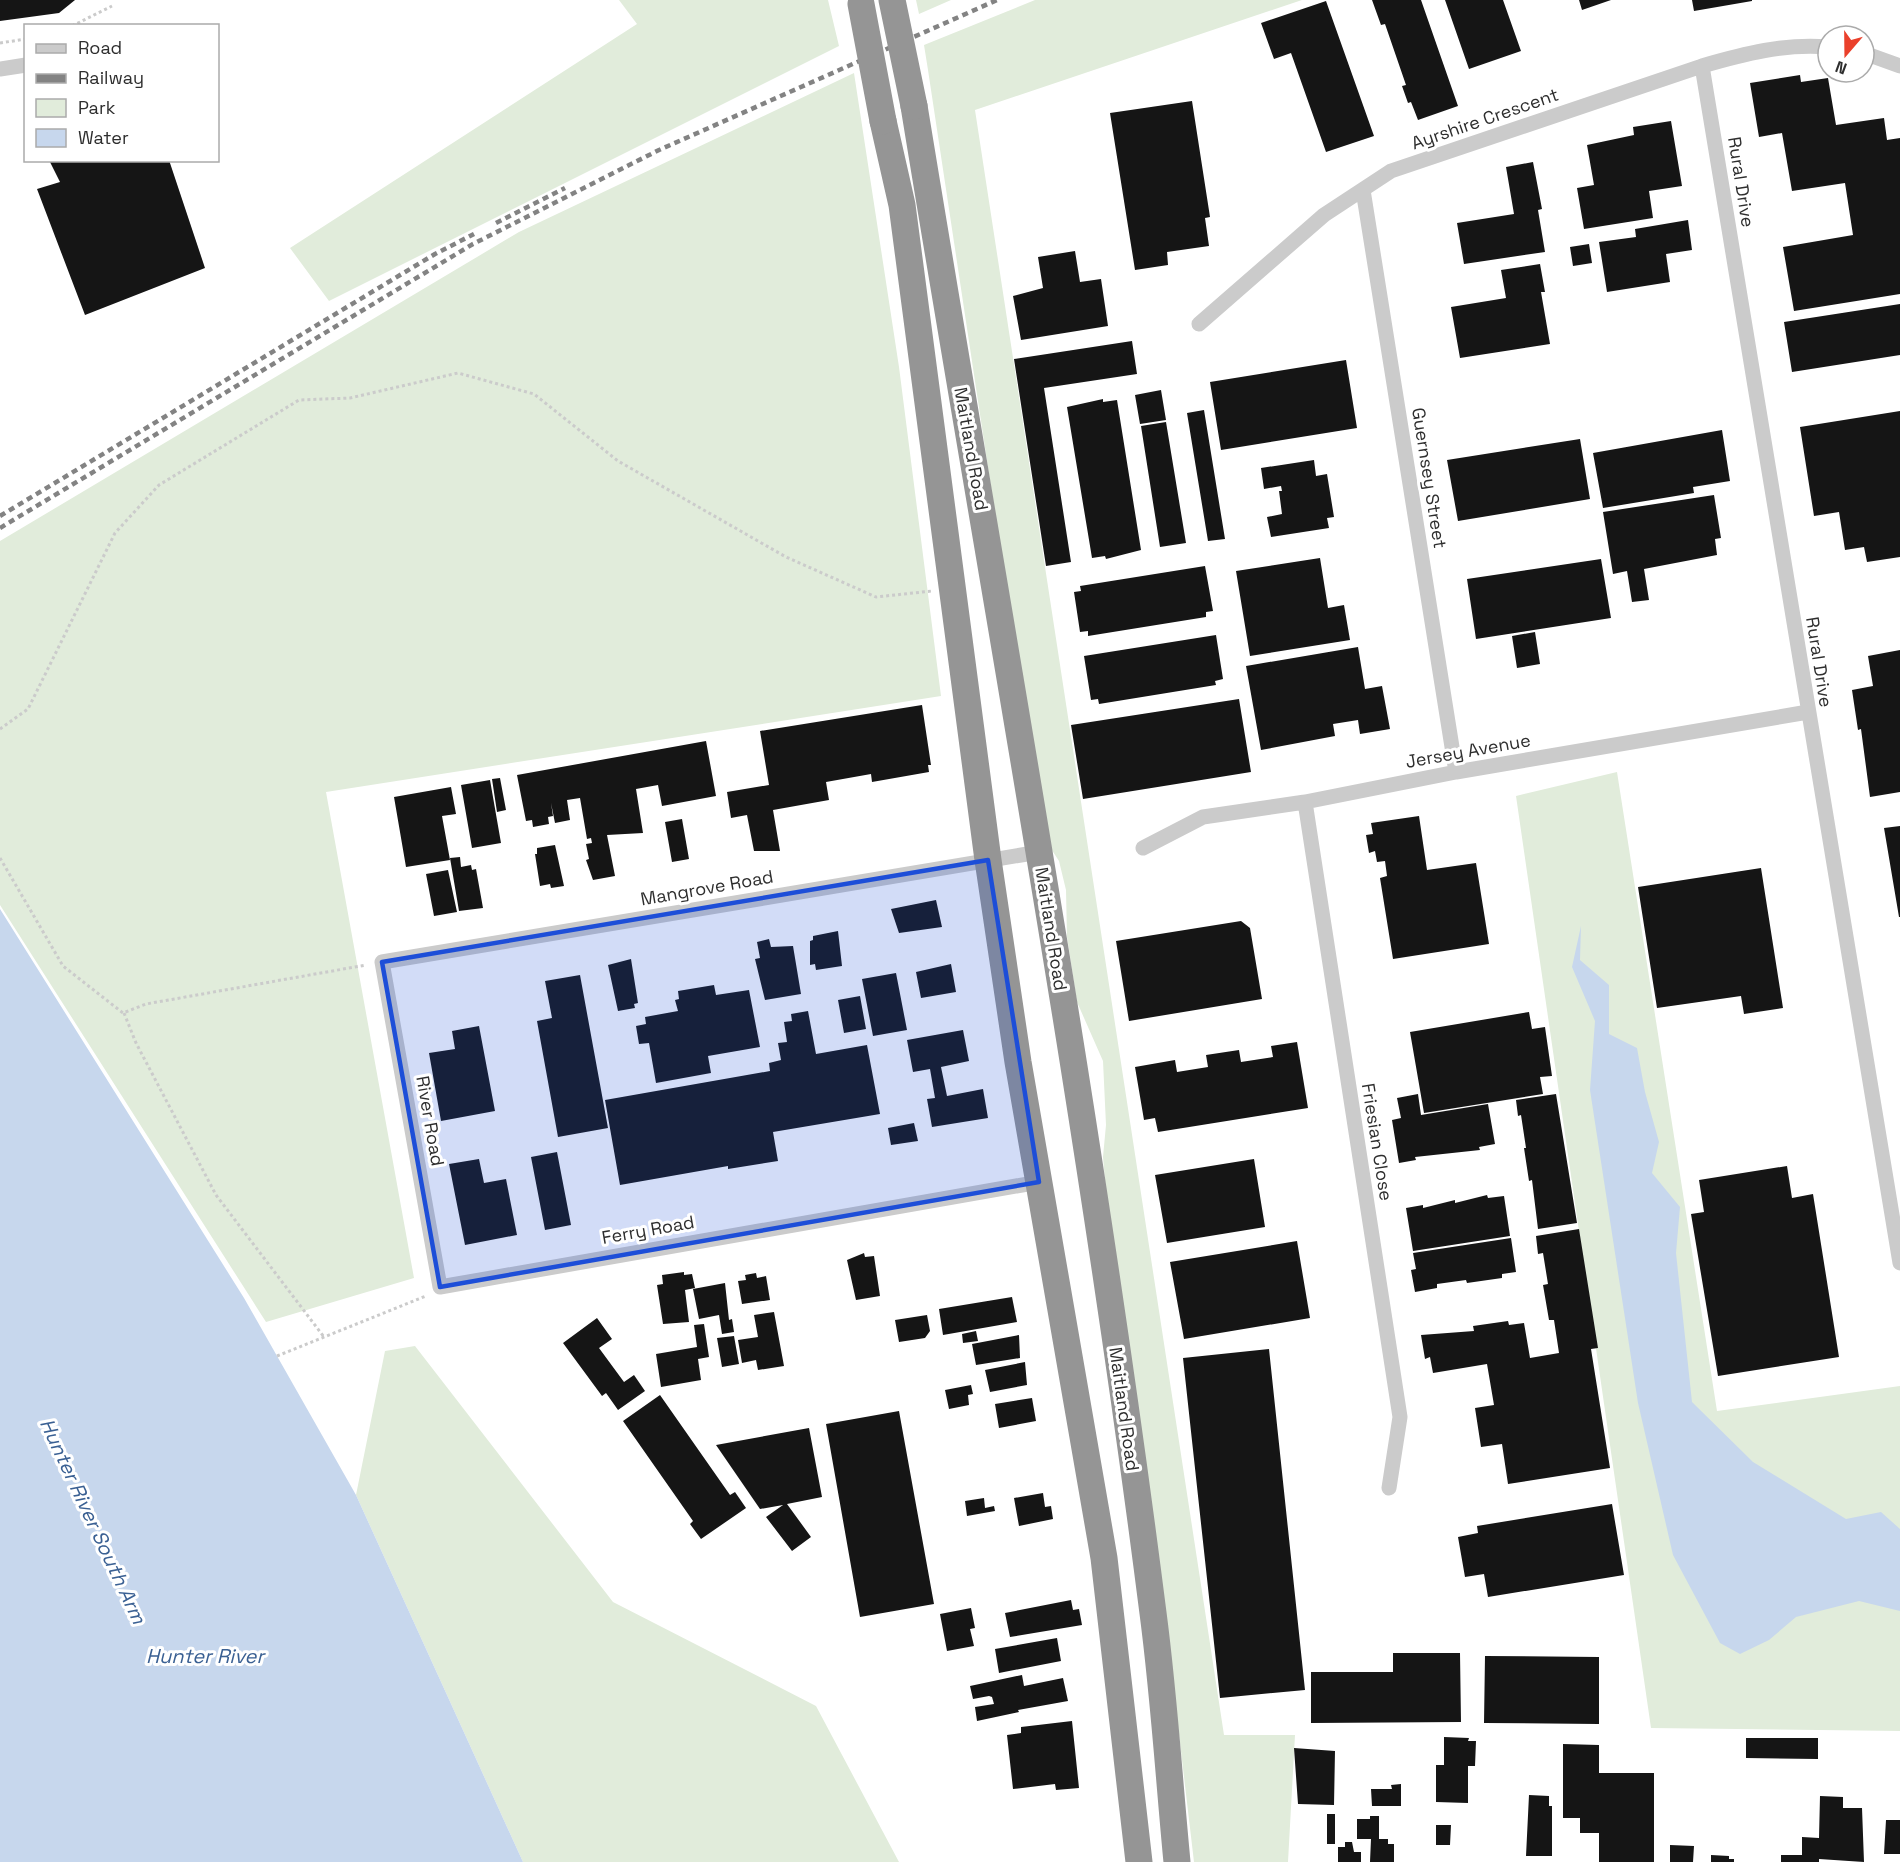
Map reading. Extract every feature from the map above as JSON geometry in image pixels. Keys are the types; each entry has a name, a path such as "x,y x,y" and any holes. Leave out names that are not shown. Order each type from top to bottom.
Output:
{"highway":[{"name":"Maitland Road","path":"892,0 914,106 1039,852 1116,1350 1152,1605 1177,1862"},
{"name":"Maitland Road","path":"860,2 902,206 988,860 1039,1182 1104,1558 1138,1862"}],"street":[{"name":"Ayrshire Crescent","path":"1199,324 1324,216 1391,171 1746,53 1816,46"},
{"path":"1876,57 1900,66"},
{"path":"0,69 24,64"},
{"name":"Rural Drive","path":"1702,66 1900,1263"},
{"name":"Guernsey Street","path":"1363,190 1456,772"},
{"name":"Jersey Avenue","path":"1143,848 1203,817 1305,802 1456,772 1808,712"},
{"name":"Friesian Close","path":"1305,802 1400,1417 1389,1488"},
{"name":"Mangrove Road","path":"382,962 1039,852"},
{"name":"River Road","path":"382,962 440,1287"},
{"name":"Ferry Road","path":"440,1287 1039,1182"}],"path":[{"path":"76,24 112,6"},
{"path":"0,44 24,39"},
{"path":"0,729 28,709 115,533 159,485 299,400 350,398 458,372 534,394 618,461 786,557 876,597 952,589"},
{"path":"0,858 63,966 123,1013 136,1043 216,1195 324,1337"},
{"path":"123,1013 146,1004 382,962"},
{"path":"277,1356 423,1298 440,1287"}],"highlighted area":[{"path":"988,860 1039,1182 440,1287 382,962"}],"green space":[{"path":"619,0 828,0 839,46 329,301 290,248 637,24"},
{"path":"916,0 951,0 919,14"},
{"path":"1035,0 1302,0 975,110 1224,1735 1295,1735 1288,1862 1194,1862 1163,1598 1112,1263 1103,1157 1106,1125 1103,1061 1077,1002 1067,937 1066,890 1059,861 1044,838 924,45"},
{"path":"854,73 899,367 941,696 326,792 414,1278 266,1322 0,905 0,541 519,232"},
{"path":"1617,772 1717,1411 1900,1386 1900,1731 1651,1728 1516,796"},
{"path":"415,1346 613,1602 816,1706 899,1862 523,1862 356,1495 385,1351"}],"water":[{"name":"Hunter River","path":"0,909 244,1298 356,1495 523,1862 0,1862"},
{"path":"1581,926 1580,960 1609,985 1609,1034 1637,1048 1645,1092 1659,1142 1652,1173 1680,1207 1676,1253 1692,1402 1753,1462 1846,1519 1881,1512 1900,1529 1900,1611 1859,1601 1796,1617 1769,1640 1740,1654 1720,1643 1673,1555 1638,1403 1590,1090 1595,1021 1572,967"}],"building":[{"path":"0,0 75,0 59,13 0,21"},
{"path":"1372,0 1421,0 1458,106 1418,120 1411,102 1408,103 1402,86 1406,85 1385,24 1381,25"},
{"path":"1445,0 1503,0 1521,51 1469,69"},
{"path":"1579,0 1611,0 1582,10"},
{"path":"1692,0 1752,0 1752,1 1694,11"},
{"path":"1326,1 1374,136 1326,152 1291,53 1274,59 1261,23"},
{"path":"1800,75 1801,82 1816,80 1816,84 1829,84 1836,125 1884,118 1887,140 1900,138 1900,294 1794,311 1783,247 1853,235 1845,183 1792,191 1782,133 1759,137 1750,83"},
{"path":"1192,101 1210,217 1205,218 1209,246 1167,252 1168,265 1135,270 1110,113"},
{"path":"1671,121 1682,186 1649,191 1653,218 1584,229 1577,188 1594,185 1587,145 1634,135 1633,127"},
{"path":"50,162 170,162 205,268 85,315 37,189 60,182"},
{"path":"1533,162 1542,209 1538,210 1545,252 1464,264 1457,223 1514,214 1506,167"},
{"path":"1688,220 1692,250 1666,254 1670,282 1607,292 1599,242 1636,237 1635,229"},
{"path":"1589,244 1592,263 1573,266 1570,247"},
{"path":"1075,251 1080,282 1101,279 1108,326 1021,340 1013,296 1043,288 1038,257"},
{"path":"1540,264 1545,292 1541,292 1550,344 1460,358 1451,307 1506,298 1501,270"},
{"path":"1900,304 1900,355 1792,372 1784,322"},
{"path":"1132,341 1137,374 1044,388 1071,562 1046,566 1014,359"},
{"path":"1346,360 1357,428 1221,450 1210,382"},
{"path":"1161,390 1166,420 1140,424 1135,395"},
{"path":"1103,399 1103,402 1117,400 1141,550 1106,559 1105,556 1092,558 1067,407"},
{"path":"1204,410 1225,539 1208,541 1187,413"},
{"path":"1900,411 1900,557 1867,562 1864,547 1845,550 1839,512 1814,516 1800,427"},
{"path":"1166,422 1186,543 1160,547 1141,426"},
{"path":"1722,430 1730,481 1693,487 1694,493 1603,508 1593,453"},
{"path":"1580,439 1590,499 1458,521 1447,460"},
{"path":"1314,460 1316,476 1327,474 1334,517 1327,518 1329,528 1271,537 1267,517 1282,514 1279,491 1282,491 1281,486 1264,489 1261,468"},
{"path":"1714,495 1721,538 1715,539 1717,555 1644,569 1649,600 1632,602 1627,571 1613,574 1603,512"},
{"path":"1320,558 1328,608 1344,605 1350,640 1250,656 1236,571"},
{"path":"1601,559 1611,618 1476,639 1467,579"},
{"path":"1205,566 1213,611 1206,612 1206,617 1088,636 1088,631 1080,632 1074,592 1081,591 1080,586"},
{"path":"1535,632 1540,664 1517,668 1512,636"},
{"path":"1216,635 1223,679 1215,681 1216,685 1099,704 1098,699 1091,700 1084,656"},
{"path":"1358,647 1365,689 1382,686 1390,729 1360,734 1358,720 1333,724 1335,736 1261,750 1246,666"},
{"path":"1900,650 1900,792 1870,797 1861,729 1858,730 1852,690 1873,686 1868,656"},
{"path":"1239,699 1251,772 1083,799 1071,725"},
{"path":"922,705 931,765 928,765 929,772 872,782 871,774 826,782 829,800 773,810 780,851 754,851 747,815 731,818 727,792 769,785 760,731"},
{"path":"706,741 716,796 662,806 658,785 636,789 643,833 607,835 615,876 593,880 586,860 589,859 586,844 592,843 591,838 587,839 580,798 567,800 570,820 555,823 551,803 553,816 548,817 549,824 533,827 532,820 526,821 517,775"},
{"path":"500,778 506,810 497,812 492,779"},
{"path":"490,780 501,843 472,848 461,785"},
{"path":"451,787 456,814 442,816 450,860 406,867 394,797"},
{"path":"1419,816 1427,870 1476,863 1489,944 1393,959 1380,878 1387,876 1385,861 1377,862 1375,851 1369,853 1366,835 1373,834 1371,823"},
{"path":"682,819 689,859 672,862 665,822"},
{"path":"1900,826 1900,917 1899,917 1884,828"},
{"path":"555,845 564,886 551,888 550,884 540,886 535,854 537,854 537,848"},
{"path":"460,857 461,867 471,865 472,870 476,869 483,908 459,911 450,858"},
{"path":"1761,868 1783,1008 1744,1014 1741,996 1657,1008 1638,887"},
{"path":"448,870 457,912 434,916 426,874"},
{"path":"936,900 942,927 899,933 891,909"},
{"path":"1241,921 1250,928 1262,999 1129,1021 1116,941"},
{"path":"838,931 842,966 816,970 815,964 810,965 810,941 813,940 813,936"},
{"path":"769,939 771,947 793,946 801,994 765,1000 755,959 760,958 757,942"},
{"path":"631,959 638,1003 634,1004 635,1008 618,1011 608,965"},
{"path":"951,964 956,992 921,998 916,972"},
{"path":"896,973 907,1030 873,1036 862,979"},
{"path":"580,975 608,1128 558,1137 537,1021 552,1018 545,981"},
{"path":"714,985 716,995 749,990 760,1047 708,1056 711,1073 656,1083 649,1043 639,1044 636,1026 646,1024 645,1017 678,1011 675,1000 679,999 678,991"},
{"path":"860,996 866,1029 844,1033 838,1000"},
{"path":"808,1011 816,1054 867,1045 880,1114 773,1132 778,1161 728,1169 728,1166 620,1185 605,1100 770,1071 769,1063 781,1060 778,1043 787,1042 784,1022 792,1021 791,1014"},
{"path":"1529,1012 1532,1029 1545,1027 1552,1076 1540,1077 1543,1094 1424,1113 1410,1032"},
{"path":"479,1026 495,1111 441,1121 429,1053 455,1049 452,1031"},
{"path":"963,1030 969,1061 941,1067 947,1096 983,1089 988,1118 932,1127 927,1099 935,1098 930,1069 913,1072 907,1040"},
{"path":"1297,1042 1308,1108 1158,1132 1155,1118 1144,1120 1135,1067 1175,1060 1177,1072 1208,1067 1206,1055 1239,1050 1241,1062 1273,1057 1271,1046"},
{"path":"1418,1094 1421,1115 1488,1104 1495,1144 1479,1147 1480,1150 1415,1157 1416,1160 1399,1163 1392,1120 1401,1118 1397,1098"},
{"path":"1556,1094 1577,1223 1538,1229 1532,1180 1529,1181 1524,1148 1526,1148 1521,1115 1518,1116 1516,1100"},
{"path":"914,1123 918,1141 891,1145 888,1128"},
{"path":"557,1152 571,1225 545,1230 531,1157"},
{"path":"479,1159 484,1183 506,1179 517,1235 465,1245 449,1164"},
{"path":"1254,1159 1265,1227 1167,1243 1155,1175"},
{"path":"1787,1166 1792,1198 1813,1194 1839,1357 1718,1376 1691,1214 1704,1212 1699,1180"},
{"path":"1487,1195 1488,1198 1504,1196 1510,1236 1413,1251 1406,1208 1423,1205 1423,1208 1455,1200 1455,1203"},
{"path":"1579,1229 1598,1348 1591,1349 1610,1468 1508,1484 1502,1444 1481,1447 1475,1408 1494,1405 1487,1364 1433,1373 1430,1357 1425,1359 1421,1335 1474,1331 1473,1326 1508,1321 1509,1325 1524,1323 1530,1358 1559,1353 1554,1320 1549,1320 1543,1285 1548,1284 1543,1253 1538,1254 1536,1236"},
{"path":"1511,1238 1516,1272 1502,1274 1502,1278 1437,1284 1437,1288 1415,1292 1411,1270 1416,1269 1413,1253"},
{"path":"1297,1241 1310,1318 1184,1339 1170,1262"},
{"path":"864,1253 865,1257 874,1256 880,1296 856,1300 847,1260"},
{"path":"684,1272 684,1275 692,1274 695,1288 685,1290 689,1322 663,1324 657,1285 663,1284 662,1275"},
{"path":"756,1273 757,1278 766,1276 770,1300 742,1304 738,1281 746,1280 745,1275"},
{"path":"725,1283 729,1320 732,1319 734,1332 722,1334 719,1315 699,1319 693,1289"},
{"path":"1012,1297 1017,1322 943,1335 939,1309"},
{"path":"774,1312 784,1366 758,1370 756,1360 742,1363 738,1340 758,1337 754,1315"},
{"path":"927,1315 930,1331 925,1338 899,1342 895,1320"},
{"path":"597,1318 612,1339 599,1348 624,1382 634,1375 645,1391 618,1410 606,1393 602,1396 563,1343"},
{"path":"704,1324 709,1357 698,1359 701,1380 661,1387 656,1354 697,1347 694,1325"},
{"path":"976,1331 978,1341 963,1343 962,1334"},
{"path":"1019,1335 1020,1358 976,1365 972,1344"},
{"path":"734,1336 739,1364 722,1367 717,1338"},
{"path":"1269,1349 1305,1690 1220,1698 1183,1358"},
{"path":"1025,1362 1027,1385 990,1392 985,1370"},
{"path":"971,1385 973,1394 968,1395 969,1405 949,1409 945,1390"},
{"path":"660,1395 730,1495 735,1492 746,1508 701,1539 690,1524 693,1521 623,1421"},
{"path":"1032,1398 1036,1421 999,1428 995,1404"},
{"path":"899,1411 934,1604 860,1617 826,1424"},
{"path":"809,1428 822,1497 787,1504 811,1537 792,1551 766,1517 783,1505 760,1509 716,1445"},
{"path":"1043,1493 1045,1507 1051,1506 1053,1519 1019,1526 1014,1498"},
{"path":"984,1498 985,1508 994,1506 995,1511 967,1516 965,1501"},
{"path":"1612,1504 1624,1575 1488,1597 1484,1574 1465,1577 1458,1537 1478,1533 1477,1526"},
{"path":"1071,1600 1073,1610 1079,1609 1082,1625 1010,1637 1005,1613"},
{"path":"971,1608 975,1628 970,1629 974,1646 947,1651 940,1614"},
{"path":"1057,1638 1061,1661 999,1673 995,1649"},
{"path":"1393,1653 1460,1653 1461,1722 1311,1723 1311,1672 1393,1672"},
{"path":"1485,1656 1599,1657 1599,1724 1484,1723"},
{"path":"1022,1675 1024,1686 1063,1678 1068,1701 1018,1710 1019,1712 977,1721 975,1707 994,1704 992,1697 989,1696 973,1699 970,1686"},
{"path":"1072,1721 1079,1788 1056,1790 1055,1784 1013,1789 1007,1735 1021,1733 1021,1727"},
{"path":"1444,1737 1469,1738 1468,1741 1476,1741 1475,1766 1468,1766 1468,1803 1436,1802 1436,1765 1444,1765"},
{"path":"1746,1738 1818,1738 1818,1759 1746,1758"},
{"path":"1563,1744 1599,1745 1599,1773 1654,1773 1654,1862 1599,1862 1599,1833 1580,1833 1580,1818 1563,1818"},
{"path":"1294,1748 1335,1751 1334,1805 1298,1804"},
{"path":"1401,1784 1401,1806 1372,1806 1371,1789 1392,1789 1391,1785"},
{"path":"1529,1795 1549,1796 1549,1806 1552,1806 1552,1856 1526,1856"},
{"path":"1820,1796 1843,1797 1843,1808 1862,1808 1864,1862 1819,1859 1819,1862 1781,1862 1781,1855 1802,1855 1802,1837 1819,1838"},
{"path":"1327,1814 1335,1814 1335,1844 1327,1844"},
{"path":"1370,1816 1379,1816 1379,1839 1388,1839 1388,1844 1394,1844 1394,1862 1370,1862 1371,1839 1357,1839 1357,1819 1370,1819"},
{"path":"1886,1820 1900,1820 1900,1854 1884,1854"},
{"path":"1436,1825 1451,1825 1450,1845 1436,1845"},
{"path":"1345,1842 1352,1842 1354,1852 1361,1852 1361,1862 1338,1862 1338,1847 1345,1847"},
{"path":"1670,1845 1694,1846 1693,1862 1670,1862"},
{"path":"1711,1855 1729,1856 1729,1859 1734,1859 1734,1862 1711,1862"}],"railway":[{"path":"0,528 473,244 659,150 997,0"},
{"path":"496,223 565,188"},
{"path":"0,516 435,254 474,234"}],"water label":[{"name":"Hunter River South Arm","path":"93,1521"}]}
